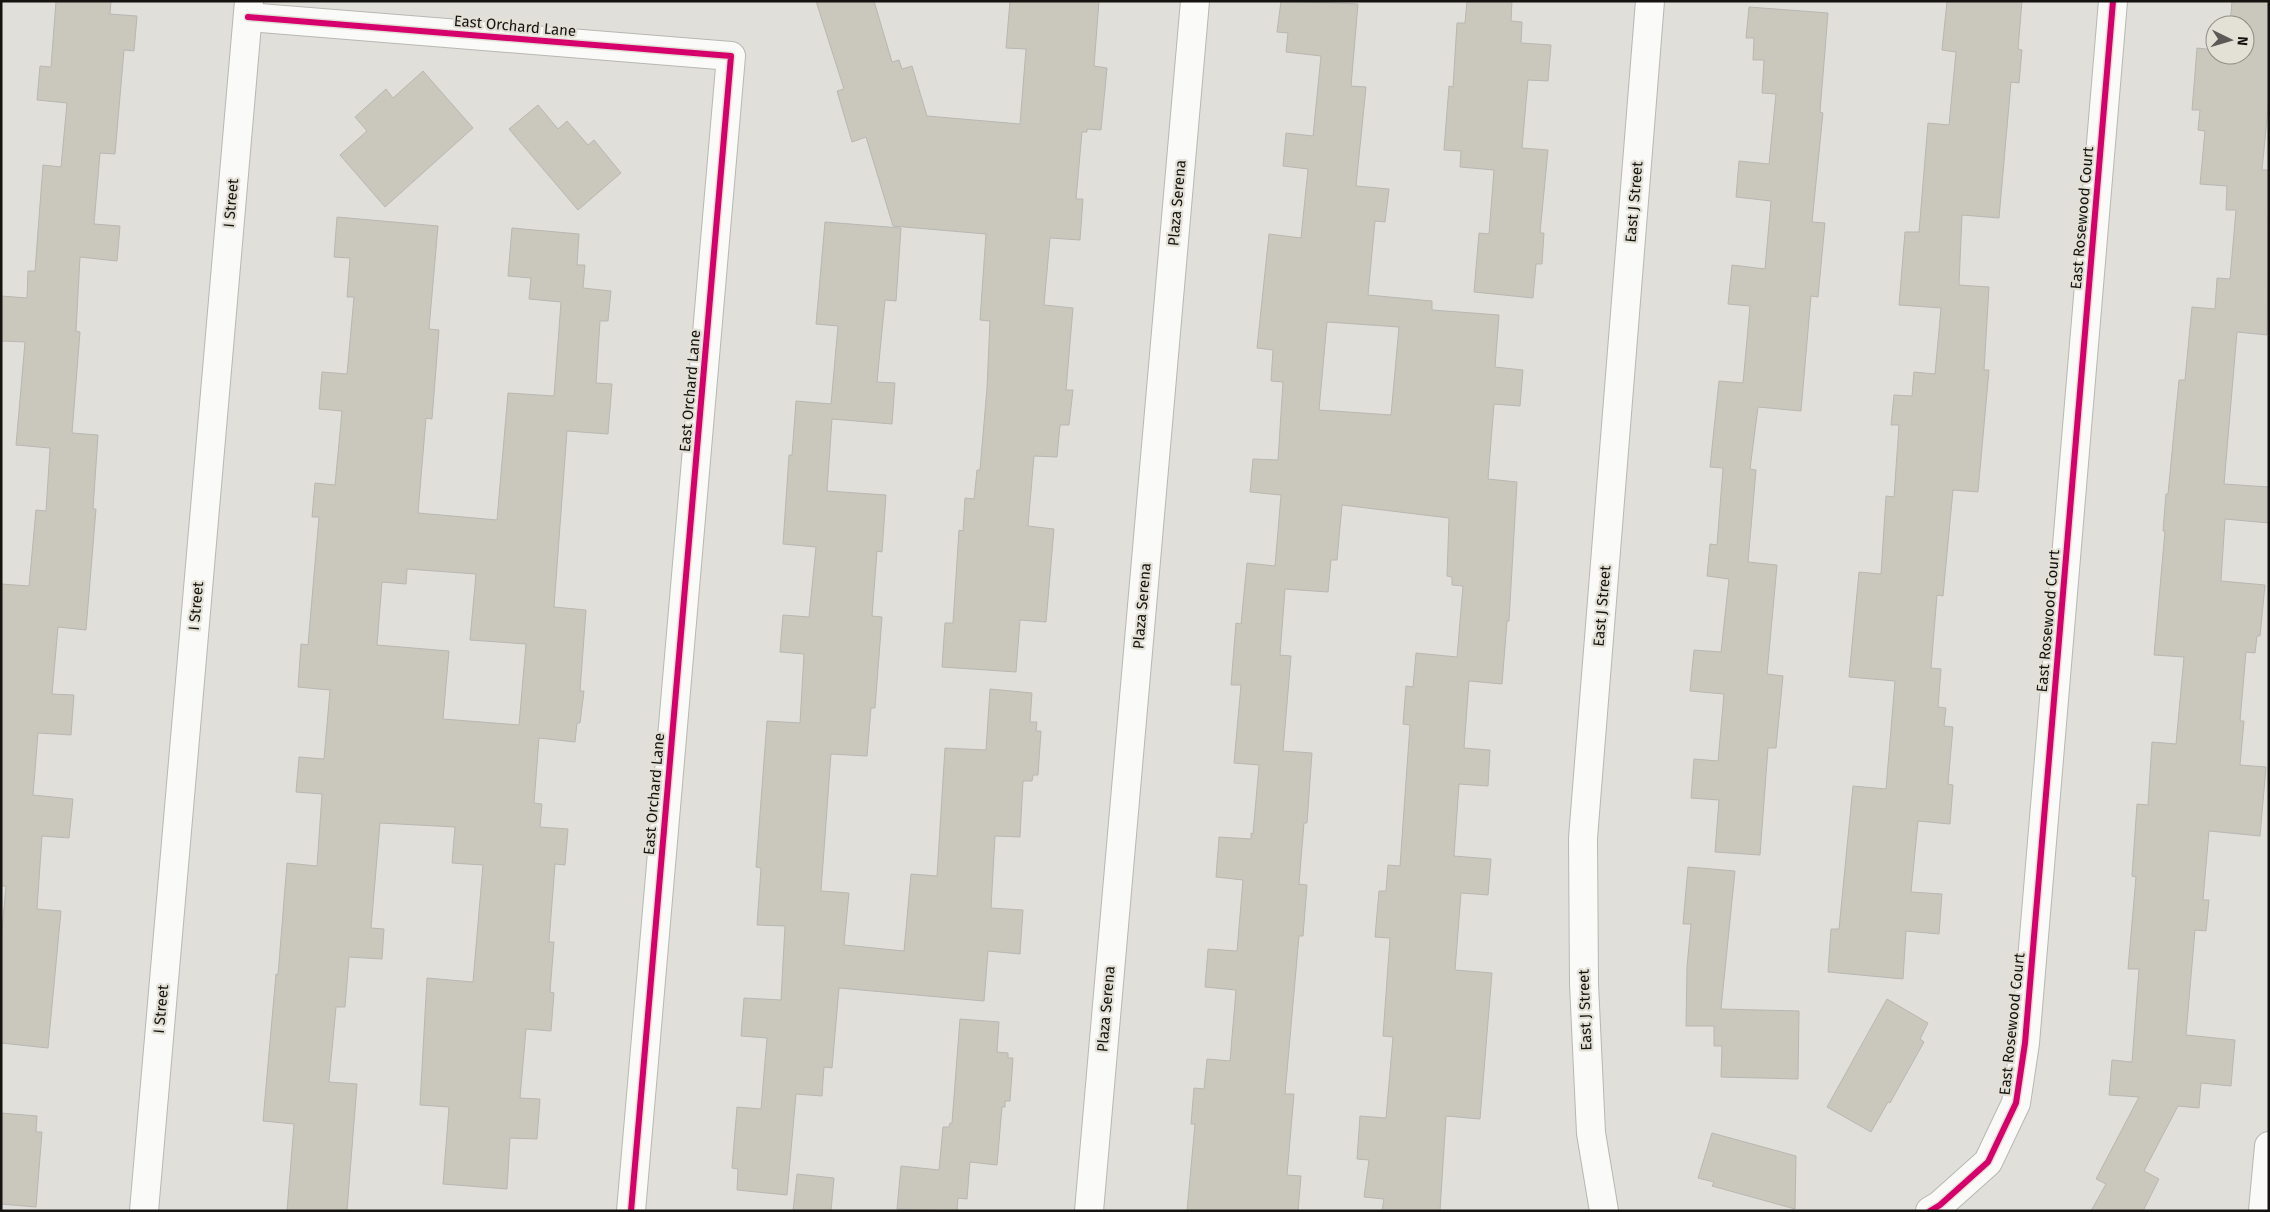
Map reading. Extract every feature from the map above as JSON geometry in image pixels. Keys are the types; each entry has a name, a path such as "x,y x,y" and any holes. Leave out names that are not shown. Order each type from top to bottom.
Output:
{"street":[{"name":"Plaza Serena","path":"1089,1211 1195,1"},
{"name":"East J Street","path":"1604,1211 1590,1133 1584,984 1583,838 1650,1"},
{"name":"East Rosewood Court","path":"1930,1211 1940,1205 1988,1162 2016,1103 2025,1043 2113,1"},
{"name":"I Street","path":"144,1211 248,9"},
{"name":"East Orchard Lane","path":"248,9 731,56 631,1211"},
{"path":"2263,1211 2269,1146"}],"building":[{"path":"56,1 111,1 110,14 137,16 134,51 124,50 115,154 100,153 94,224 120,226 117,261 80,257 76,331 80,332 72,433 98,435 93,509 96,509 86,630 58,627 52,694 74,695 71,735 38,733 33,795 73,799 69,838 42,836 37,909 61,911 48,1048 1,1043 1,942 6,886 1,886 1,584 29,586 36,510 46,511 50,448 16,445 25,342 1,341 1,296 27,298 28,271 35,271 43,165 61,167 67,103 37,100 40,66 51,67"},
{"path":"816,1 874,1 892,62 899,60 902,69 912,66 927,116 1020,124 1026,49 1006,48 1010,1 1099,1 1094,66 1107,68 1101,130 1087,129 1087,132 1082,132 1076,199 1083,199 1080,240 1050,238 1044,305 1073,308 1066,390 1073,390 1069,425 1060,425 1057,457 1034,456 1028,526 1054,529 1046,622 1020,620 1016,672 942,667 945,623 953,623 959,530 963,531 965,498 974,499 977,470 980,470 990,321 980,320 986,234 893,226 866,137 852,142 837,91 844,89"},
{"path":"1281,1 1358,4 1351,86 1366,87 1356,186 1389,189 1385,222 1375,221 1368,295 1432,301 1432,310 1499,315 1495,367 1523,370 1520,406 1494,404 1488,479 1517,482 1509,621 1507,621 1502,684 1469,681 1464,748 1490,750 1488,786 1459,784 1454,856 1491,859 1488,895 1461,893 1455,970 1492,973 1480,1119 1446,1116 1440,1211 1382,1211 1384,1199 1364,1197 1369,1160 1357,1159 1360,1116 1386,1118 1393,1037 1383,1036 1390,938 1375,937 1379,891 1386,891 1388,865 1400,866 1410,725 1403,724 1406,686 1413,687 1416,653 1457,657 1463,586 1452,585 1452,577 1447,576 1449,518 1342,505 1337,560 1331,560 1328,592 1285,589 1280,655 1291,656 1283,751 1312,753 1307,823 1304,823 1299,884 1307,885 1303,936 1299,936 1285,1094 1294,1094 1287,1175 1301,1176 1298,1211 1187,1211 1195,1124 1191,1124 1194,1088 1204,1089 1207,1059 1230,1061 1236,990 1205,987 1208,949 1237,951 1243,880 1216,877 1219,837 1251,839 1259,765 1234,763 1241,685 1231,685 1236,623 1241,624 1247,563 1275,566 1281,495 1250,492 1253,459 1278,460 1283,382 1271,381 1273,350 1257,348 1269,234 1301,238 1308,169 1283,166 1286,133 1313,136 1321,56 1286,52 1288,33 1277,32","holes":["1327,322 1399,327 1391,415 1319,410"]},
{"path":"1467,1 1512,1 1511,21 1522,22 1521,43 1551,45 1548,81 1528,80 1522,148 1548,150 1540,233 1544,233 1542,264 1536,264 1533,298 1474,292 1479,233 1489,234 1494,170 1460,167 1461,151 1444,150 1449,86 1453,87 1457,23 1465,23"},
{"path":"1947,1 2022,1 2018,49 2022,50 2019,83 2011,82 1999,218 1962,215 1959,285 1989,287 1984,370 1989,370 1978,492 1953,490 1943,596 1937,595 1931,668 1941,669 1938,707 1946,708 1944,726 1953,727 1948,784 1953,785 1950,824 1918,821 1911,892 1942,894 1939,934 1906,931 1903,979 1828,972 1831,929 1839,929 1853,786 1886,789 1895,681 1849,677 1859,572 1881,574 1886,496 1894,497 1899,425 1891,425 1894,395 1912,396 1914,372 1935,374 1941,308 1899,305 1905,232 1919,232 1928,123 1949,125 1956,52 1942,50"},
{"path":"2232,1 2269,1 2269,97 2262,170 2269,170 2267,335 2237,332 2224,484 2269,487 2269,523 2225,519 2221,581 2265,585 2260,636 2257,636 2255,653 2246,652 2240,721 2244,721 2240,765 2266,767 2260,836 2209,831 2203,900 2209,900 2206,931 2195,930 2186,1035 2235,1040 2231,1086 2201,1083 2199,1108 2178,1106 2144,1171 2159,1179 2143,1211 2091,1211 2106,1184 2096,1179 2139,1097 2109,1095 2112,1060 2132,1062 2139,969 2128,969 2136,877 2132,876 2137,804 2148,805 2152,742 2176,744 2184,657 2154,655 2165,531 2163,531 2166,494 2168,494 2179,380 2185,380 2192,307 2215,309 2217,278 2230,279 2236,210 2226,210 2227,186 2200,184 2205,131 2198,130 2200,110 2192,110 2197,48 2205,49 2205,65 2255,65 2255,15 2231,15"},
{"path":"1749,7 1828,13 1820,112 1823,113 1812,222 1825,223 1818,297 1811,296 1801,411 1758,407 1750,469 1756,470 1748,562 1777,565 1767,674 1783,676 1776,748 1768,748 1760,855 1715,852 1719,800 1691,798 1694,759 1718,761 1724,694 1690,691 1694,650 1721,652 1729,579 1707,576 1710,544 1717,545 1723,468 1710,467 1719,381 1743,383 1750,306 1728,304 1732,265 1765,269 1771,201 1736,197 1739,161 1769,164 1776,94 1762,93 1764,60 1753,60 1754,38 1746,38"},
{"path":"423,71 473,128 385,207 340,155 367,131 355,117 386,89 393,98"},
{"path":"538,105 558,129 567,121 588,145 594,140 621,173 578,210 509,129"},
{"path":"337,217 438,226 429,329 439,330 432,419 426,418 418,513 497,520 508,393 554,396 561,302 529,299 531,278 508,276 512,228 579,234 577,265 585,265 583,288 611,291 608,321 600,321 596,383 612,384 608,434 567,431 554,607 586,610 580,691 584,691 580,723 577,723 575,742 539,738 534,803 542,804 540,827 568,829 565,865 555,864 549,942 554,942 550,992 554,993 551,1031 526,1029 520,1098 540,1099 537,1139 510,1138 507,1189 443,1184 449,1107 420,1105 427,978 473,982 483,865 452,863 455,827 380,823 371,928 384,929 382,959 349,957 345,1007 336,1007 329,1082 357,1084 347,1211 287,1211 294,1124 263,1121 287,863 317,866 322,794 296,792 299,757 324,759 330,690 298,687 301,644 308,645 319,517 312,517 315,483 335,485 342,411 319,409 322,372 347,374 354,297 347,297 350,258 334,257","holes":["407,569 476,574 470,640 526,644 519,725 443,719 449,651 377,645 382,582 406,584"]},
{"path":"825,222 901,228 896,301 885,300 877,382 895,383 892,424 832,419 827,491 886,495 882,552 877,551 872,616 882,617 875,708 871,708 867,756 831,754 821,891 849,893 844,945 904,951 911,874 937,876 945,748 986,750 990,689 1032,693 1030,722 1037,722 1036,731 1041,731 1038,775 1033,775 1032,781 1023,781 1020,837 995,836 991,908 1023,910 1020,954 988,951 984,1001 839,988 832,1068 824,1067 822,1096 796,1094 787,1195 737,1190 738,1169 732,1168 737,1107 761,1109 767,1038 741,1036 744,998 781,1000 785,926 757,925 761,868 756,867 767,721 800,723 804,654 780,652 783,615 809,617 816,547 783,544 789,455 792,455 796,401 831,404 838,326 816,324"},
{"path":"1688,867 1735,871 1721,1009 1799,1011 1798,1079 1721,1077 1722,1046 1714,1046 1714,1026 1686,1026 1687,967 1691,924 1683,924"},
{"path":"1887,999 1928,1023 1920,1039 1924,1042 1890,1103 1888,1102 1871,1132 1827,1107"},
{"path":"960,1019 999,1022 997,1052 1008,1053 1008,1058 1013,1058 1010,1101 1005,1101 1005,1107 1002,1107 997,1165 970,1162 967,1199 958,1198 957,1211 897,1209 901,1166 939,1170 943,1127 949,1127 950,1123 952,1123"},
{"path":"1,1113 37,1116 36,1132 42,1132 36,1207 1,1204"},
{"path":"1712,1133 1796,1156 1795,1209 1712,1186 1714,1182 1698,1178"},
{"path":"797,1174 834,1178 831,1211 793,1211"}],"cycle path":[{"path":"1930,1211 1940,1205 1988,1162 2016,1103 2025,1043 2113,1"},
{"path":"248,17 731,56 631,1211"}]}
